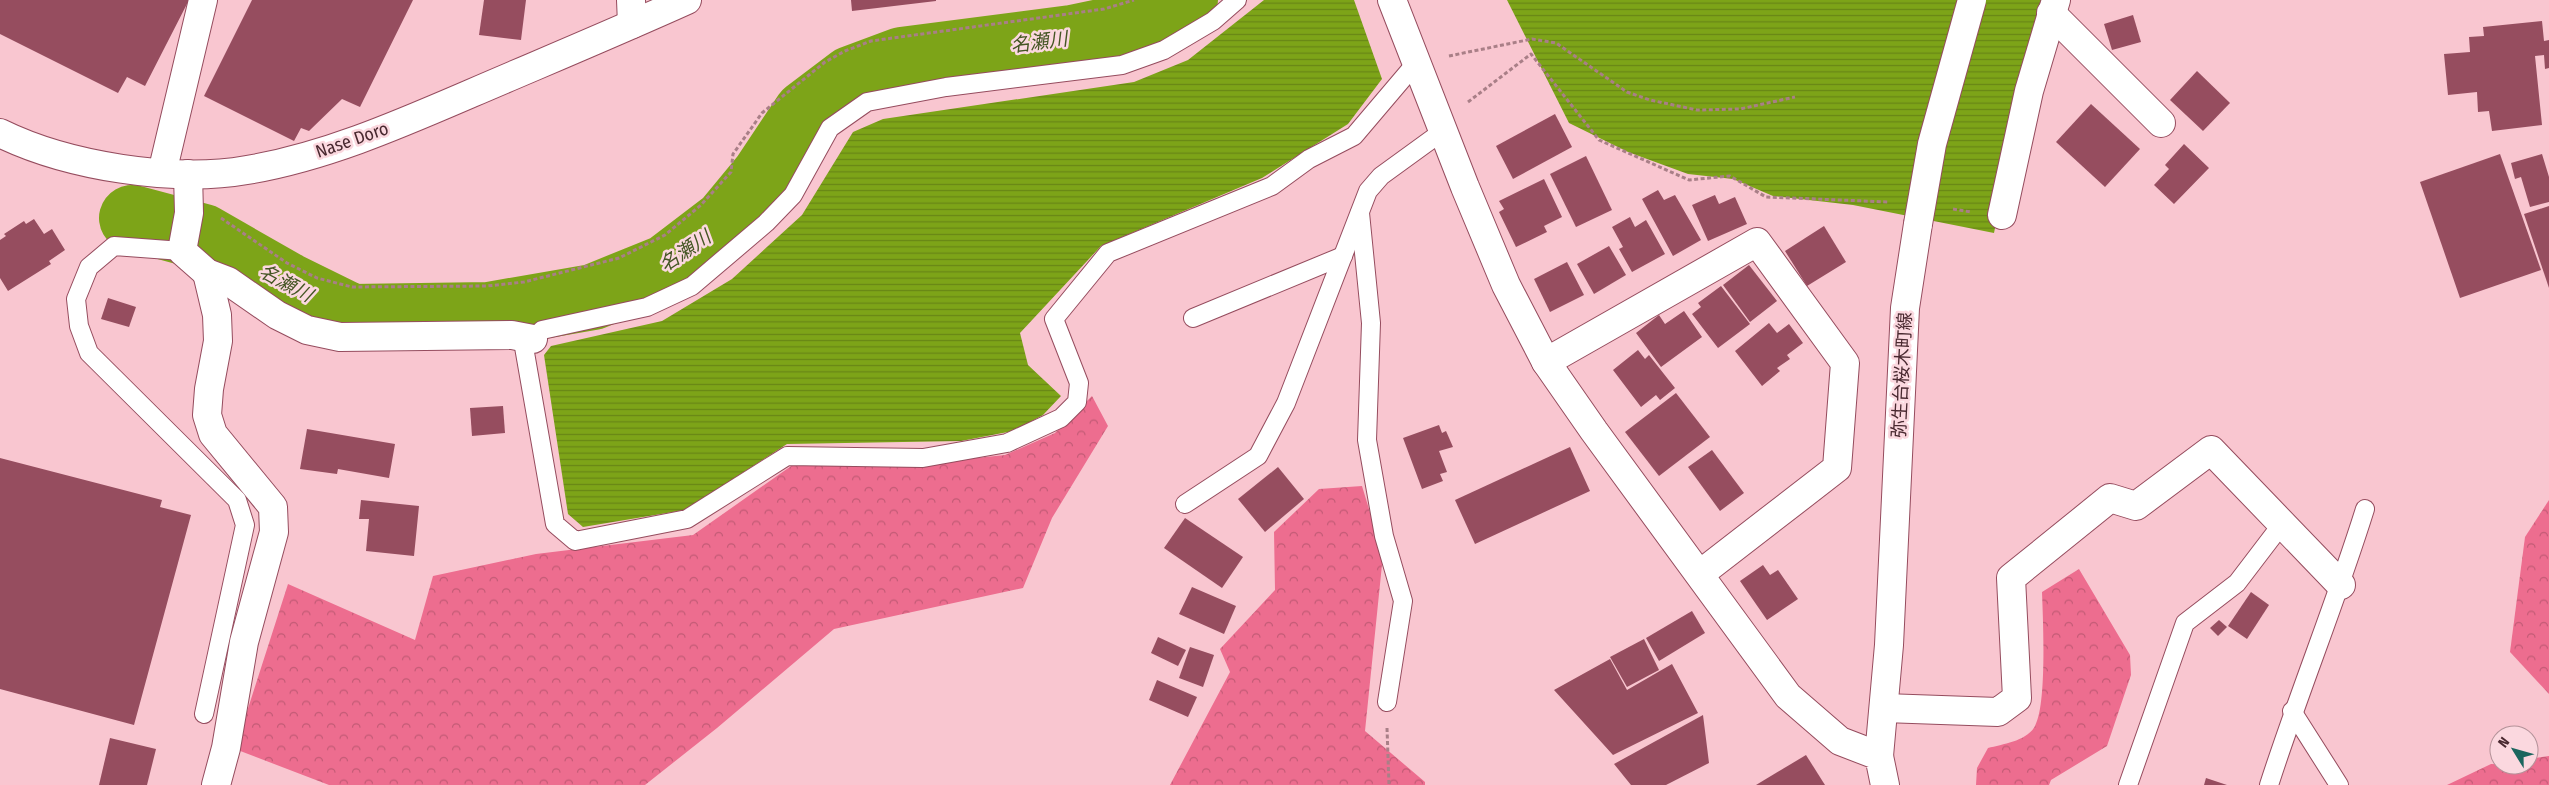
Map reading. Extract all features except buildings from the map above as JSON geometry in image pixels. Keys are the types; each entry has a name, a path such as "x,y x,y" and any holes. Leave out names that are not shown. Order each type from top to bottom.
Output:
{"street":[{"path":"203,0 175,174 189,209 182,251 207,274 228,282 277,315 307,330 340,337 512,335 533,339"},
{"name":"Nase Doro","path":"0,133 65,157 137,171 175,174 246,170 301,158 394,126 631,12 687,0"},
{"path":"1392,0 1441,127 1506,285 1546,362 1594,431 1788,696 1840,740 1879,756"},
{"name":"弥生台桜木町線","path":"1885,785 1879,756 1889,645 1905,308 1932,144 1972,0"},
{"path":"2054,6 2162,123"},
{"path":"2002,215 2029,90 2054,6"},
{"path":"1546,362 1757,242 1769,258 1845,363 1837,468 1700,574"},
{"path":"207,274 217,315 218,341 209,389 207,415 213,434 273,508 274,532 244,642 226,748 216,785"},
{"path":"1884,708 1998,712 2017,698 2011,578 2110,498 2136,506 2211,450 2341,585"}],"lane":[{"path":"1238,0 1213,21 1164,50 1122,65 946,87 867,102 830,128 793,195 766,222 692,286 647,308 542,330 524,348 555,524 575,541 687,519 787,456 923,458 1008,442 1061,418 1077,402 1079,383 1054,318 1108,253 1272,186 1309,159 1354,136 1416,63"},
{"path":"1185,504 1258,456 1286,403 1368,191 1381,176 1441,127"},
{"path":"1360,213 1371,323 1367,440 1384,536 1403,601 1387,702"},
{"path":"182,251 114,246 89,267 76,299 79,326 89,353 237,500 245,525 204,714"},
{"path":"1193,318 1343,256"},
{"path":"2269,785 2292,711 2341,585 2365,509"},
{"path":"2128,785 2185,623 2237,583 2282,524"},
{"path":"2292,711 2339,785"}],"path":[{"path":"189,209 212,212 288,262 317,278 352,286 487,286 524,282 619,258 665,235 701,206 731,172 733,154 762,113 826,62 845,51 871,41 1104,9 1134,0"},
{"path":"1416,63 1532,39 1556,43 1627,92 1660,102 1697,110 1740,109 1795,97"},
{"path":"1441,127 1531,54 1599,140 1689,180 1730,176 1766,197 1895,203"},
{"path":"1944,208 2002,215"},
{"path":"1387,702 1388,785"}],"green space":[{"path":"1092,396 1108,426 1052,518 1023,588 834,629 717,728 645,785 329,785 235,749 288,584 415,640 433,576 536,554 693,535 794,464 928,463 1005,455 1055,433"},
{"path":"1362,486 1383,555 1365,731 1425,782 1425,785 1170,785 1230,672 1220,649 1275,590 1274,532 1319,489"},
{"path":"2549,500 2549,694 2510,652 2525,537"},
{"path":"2079,569 2130,655 2131,675 2107,746 2051,780 2049,785 1976,785 1977,768 1988,748 2021,738 2035,726 2039,715 2043,681 2042,592"},
{"path":"2549,756 2549,785 2447,785 2489,765 2489,775 2539,775 2539,758"}],"shaded area":[{"path":"1264,0 1354,0 1382,79 1348,124 1262,178 1101,246 1020,333 1028,365 1061,396 1043,415 1013,431 961,441 787,444 685,510 583,527 568,514 544,355 551,346 662,321 732,279 802,215 853,132 883,119 1134,82 1188,60"},
{"path":"1507,0 2049,0 2025,79 1994,233 1853,205 1773,196 1733,179 1688,174 1628,152 1569,123"}],"waterway":[{"name":"名瀬川","path":"132,218 203,237 287,285 352,317 489,315 593,297 667,267 726,222 764,176 806,113 851,79 902,60 1072,38 1130,26 1185,0"}]}
